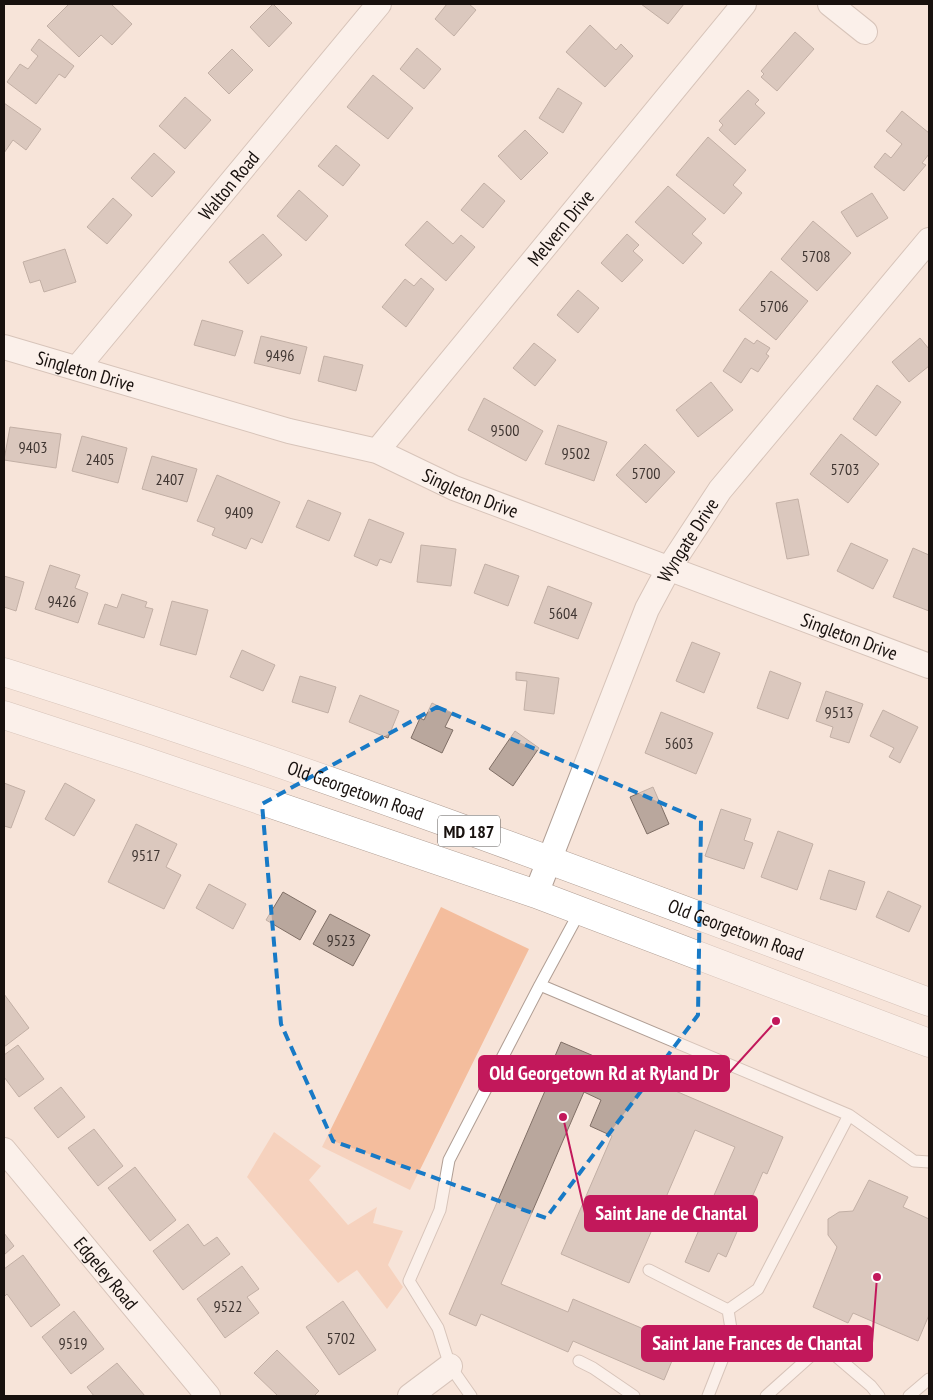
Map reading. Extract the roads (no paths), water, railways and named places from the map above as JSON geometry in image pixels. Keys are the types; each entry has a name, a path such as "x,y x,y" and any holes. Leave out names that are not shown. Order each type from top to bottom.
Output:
{"main road":[{"name":"Old Georgetown Road","path":"4,672 159,720 550,860 929,1002"},
{"name":"Old Georgetown Road","path":"4,715 536,894 929,1043"}],"street":[{"name":"Walton Road","path":"78,367 379,4"},
{"name":"Melvern Drive","path":"376,451 744,4"},
{"path":"830,4 865,32"},
{"name":"Wyngate Drive","path":"536,894 647,609 669,568 720,490 929,240"},
{"name":"Singleton Drive","path":"4,347 78,367 289,431 376,451 454,488 929,666"},
{"name":"Edgeley Road","path":"4,1150 208,1396"},
{"path":"410,1396 450,1366"}],"lane":[{"path":"471,1396 450,1366 438,1328 409,1281 440,1210 449,1160 580,911"},
{"path":"540,986 849,1115 914,1161 929,1162"},
{"path":"728,1310 758,1289 849,1115"},
{"path":"649,1270 728,1310"},
{"path":"708,1396 732,1335 728,1310"},
{"path":"766,1396 823,1346 870,1386 878,1396"},
{"path":"579,1361 593,1368 634,1396"},
{"path":"909,1396 929,1379"}],"place":[{"name":"Old Georgetown Rd at Ryland Dr","path":"776,1021"},
{"name":"Saint Jane de Chantal","path":"563,1117"},
{"name":"Saint Jane Frances de Chantal","path":"877,1277"}]}
